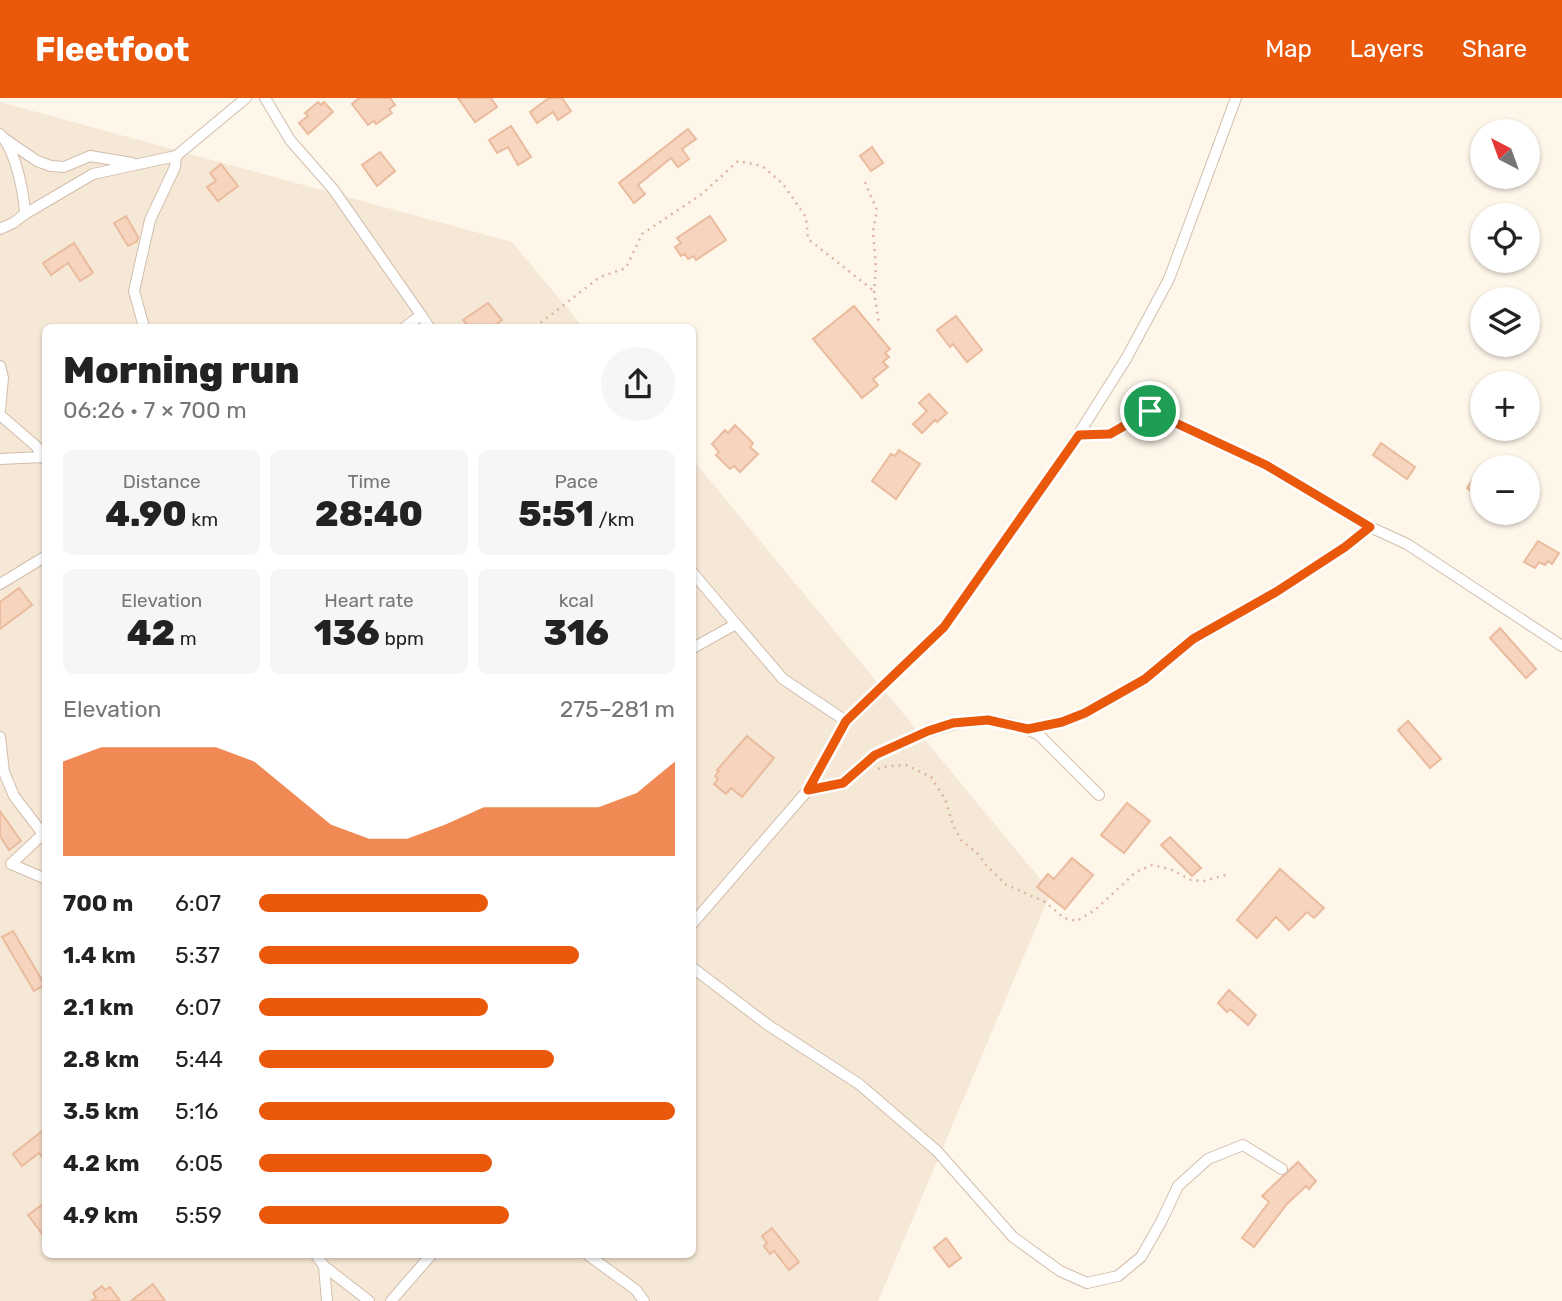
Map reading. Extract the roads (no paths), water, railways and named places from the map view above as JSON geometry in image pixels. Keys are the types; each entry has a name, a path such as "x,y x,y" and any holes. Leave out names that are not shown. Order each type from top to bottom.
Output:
{"street":[{"path":"0,229 93,174 176,156 246,98"},
{"path":"265,98 289,139 333,189 427,324"},
{"path":"696,920 808,790 846,721 944,627 1079,435 1126,359 1169,279 1236,98"},
{"path":"3,136 37,161 51,166 64,167 90,156 135,163"},
{"path":"3,136 11,148 25,214"},
{"path":"143,324 134,291 150,220 175,167 176,156"},
{"path":"409,324 421,314"},
{"path":"0,366 3,378 0,412 36,446 42,456"},
{"path":"1079,435 1110,434 1150,411 1266,465 1370,527 1407,544 1562,646"},
{"path":"0,459 42,459"},
{"path":"1028,729 1062,722 1085,713 1136,684 1193,639 1276,592 1345,547 1370,527"},
{"path":"0,584 42,558"},
{"path":"696,577 783,679 846,721"},
{"path":"696,646 736,624"},
{"path":"843,783 875,755 928,731 953,723 988,720 1028,729 1039,735 1099,795"},
{"path":"0,737 4,772 14,796 42,831"},
{"path":"5,864 42,835"},
{"path":"5,864 42,877"},
{"path":"696,970 768,1025 859,1084 937,1151 1013,1237 1060,1271 1087,1283 1118,1276 1141,1257 1178,1186 1208,1159 1243,1145 1282,1169"},
{"path":"318,1258 324,1266 369,1301"},
{"path":"391,1301 428,1258"},
{"path":"592,1258 636,1290 644,1301"},
{"path":"324,1266 327,1301"}]}
